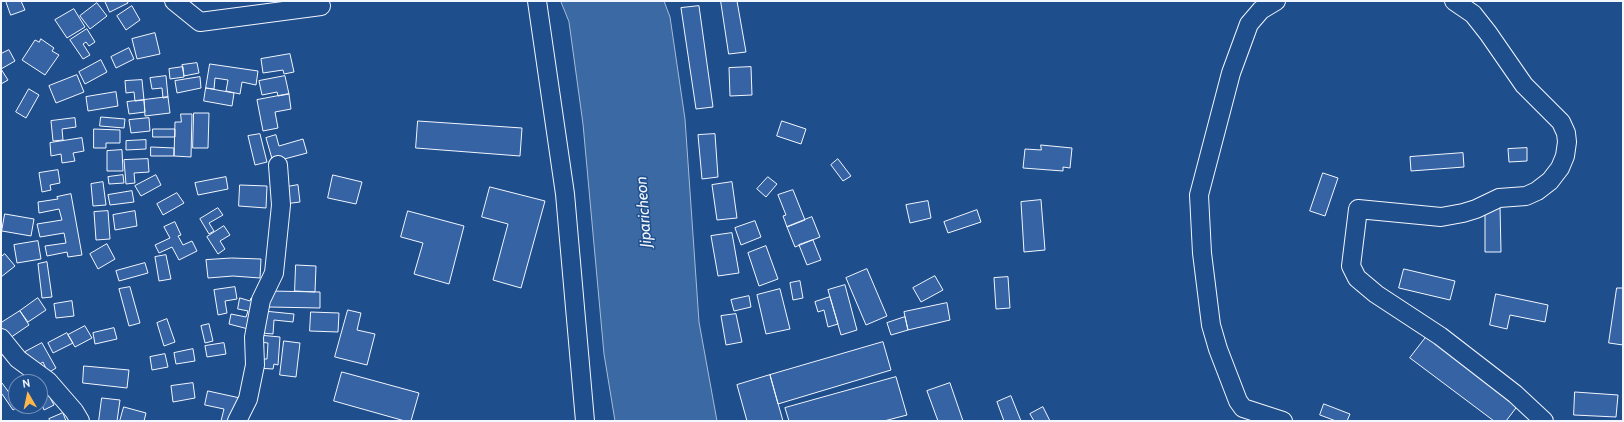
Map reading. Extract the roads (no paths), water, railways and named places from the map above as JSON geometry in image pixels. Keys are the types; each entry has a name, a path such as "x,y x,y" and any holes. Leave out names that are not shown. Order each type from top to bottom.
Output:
{"street":[{"path":"174,1 200,22 322,6"},
{"path":"537,1 565,194 585,421"},
{"path":"1276,1 1262,10 1249,24 1231,73 1199,195 1206,294 1211,324 1218,350 1238,401 1243,408 1283,421"},
{"path":"1454,1 1473,14 1524,85 1561,122 1566,132 1567,142 1565,156 1560,168 1550,181 1537,191 1526,196 1499,198 1476,209 1463,213 1441,217 1358,209 1351,266 1357,278 1376,294 1440,336 1515,394 1544,421"},
{"path":"237,421 248,399 255,365 254,337 261,300 274,273 281,205 278,165"},
{"path":"1,338 18,358 48,381 74,411 80,421"}],"water":[{"name":"Jiparicheon","path":"561,1 664,1 670,17 685,119 699,322 717,421 615,421 604,354 583,124 569,22"}]}
